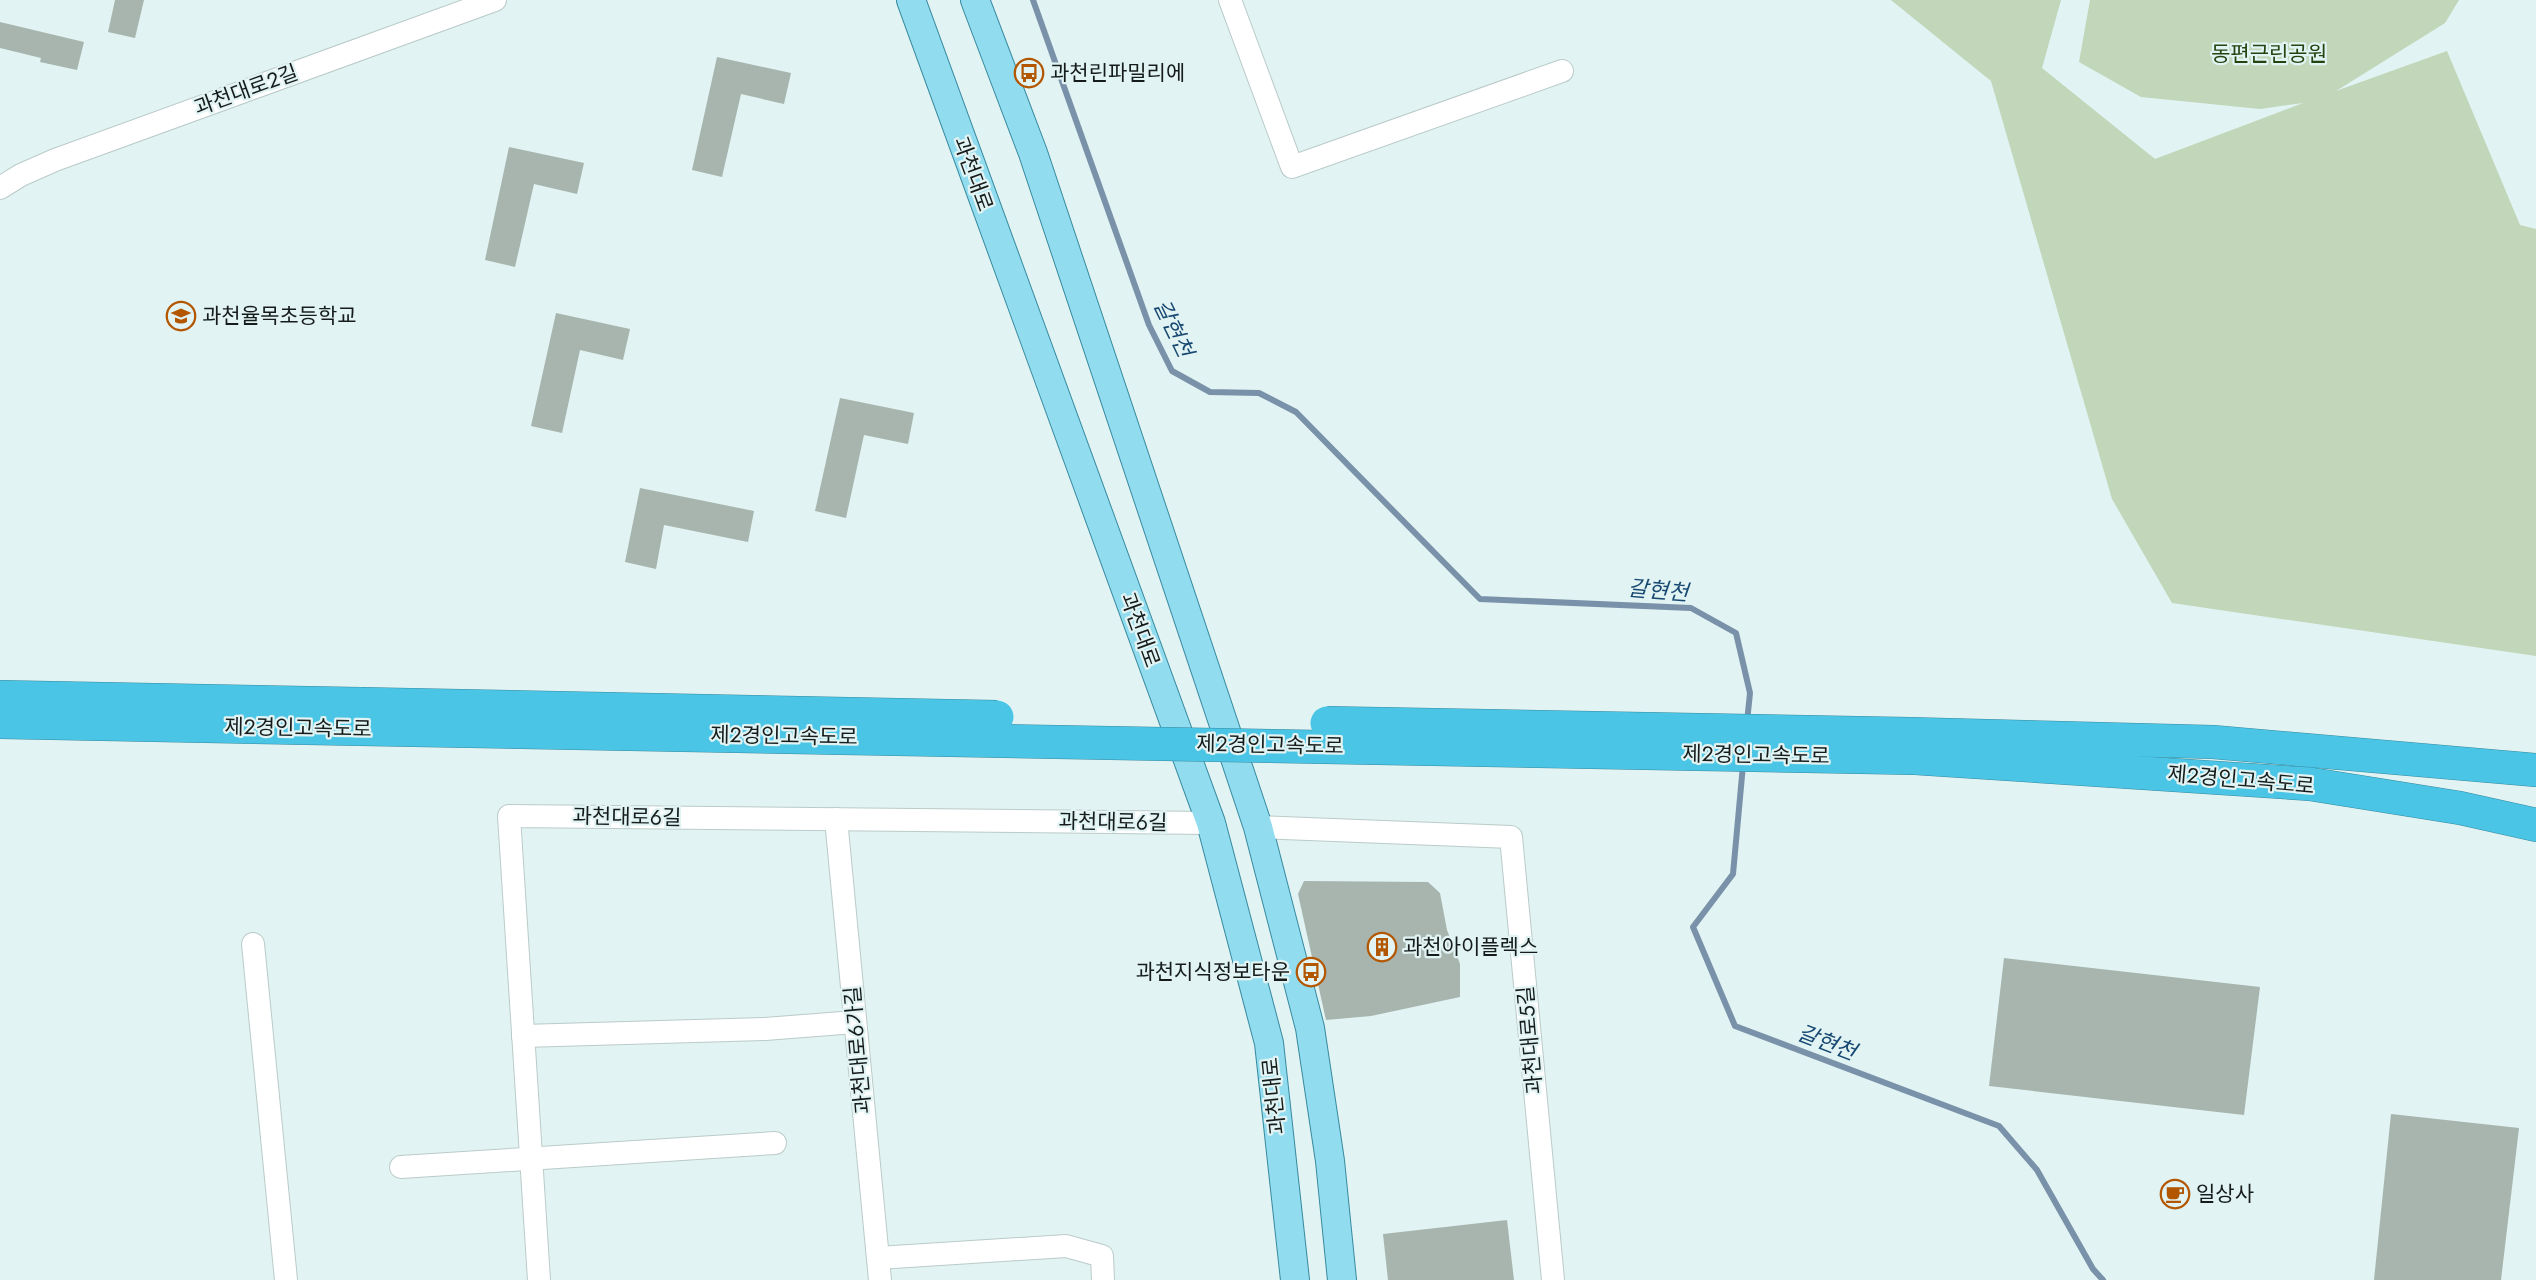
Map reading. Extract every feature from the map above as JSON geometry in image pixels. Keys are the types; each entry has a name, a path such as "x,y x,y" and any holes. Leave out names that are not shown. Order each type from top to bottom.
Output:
{"highway":[{"name":"제2경인고속도로","path":"0,697 361,716 1913,746 2213,741 2536,770"},
{"name":"제2경인고속도로","path":"0,722 361,716"},
{"name":"제2경인고속도로","path":"1913,746 2310,784 2460,808 2536,825"}],"main road":[{"name":"과천대로","path":"910,0 1211,823 1269,1043 1295,1280"},
{"path":"975,0 1033,153 1258,827 1310,1028 1333,1182 1342,1280"}],"street":[{"name":"과천대로2길","path":"0,188 55,159 495,0"},
{"path":"1230,0 1292,166 1562,71"},
{"name":"과천대로6길","path":"539,1280 509,816 1211,823"},
{"name":"과천대로6가길","path":"836,819 879,1269"},
{"name":"과천대로5길","path":"1258,827 1510,837 1552,1280"},
{"path":"253,944 286,1280"},
{"path":"523,1036 765,1029 855,1022"},
{"path":"401,1167 775,1143"},
{"path":"879,1269 1066,1246 1101,1256 1103,1280"}],"green space":[{"name":"동편근린공원","path":"1891,0 2061,0 2042,68 2155,159 2303,103 2260,109 2141,97 2079,62 2090,0 2459,0 2445,23 2336,91 2447,51 2520,225 2536,229 2536,656 2172,603 2112,499 1991,81"}],"building":[{"path":"115,0 144,0 135,38 108,32"},
{"path":"0,22 84,42 77,70 40,62 41,58 0,48"},
{"path":"717,57 791,73 784,104 741,94 722,177 692,170"},
{"path":"509,147 584,163 577,194 534,184 515,267 485,260"},
{"path":"556,313 630,329 623,360 580,350 562,433 531,426"},
{"path":"840,398 914,413 908,444 864,435 846,518 815,511"},
{"path":"640,488 754,511 748,542 664,525 656,569 625,562"},
{"name":"과천아이플렉스","path":"1304,881 1428,882 1440,893 1447,930 1460,964 1460,997 1371,1016 1326,1020 1298,894"},
{"path":"2004,958 2260,987 2244,1115 1989,1086"},
{"path":"2391,1114 2519,1128 2501,1280 2374,1280"},
{"path":"1507,1220 1514,1280 1388,1280 1383,1234"}],"waterway":[{"name":"갈현천","path":"1033,0 1149,325 1172,371 1210,392 1259,393 1296,412 1480,599 1691,608 1736,633 1750,693 1747,722"},
{"name":"갈현천","path":"1743,765 1733,874 1693,927 1735,1026 1999,1126 2037,1170 2093,1269 2103,1280"}],"place":[{"name":"과천린파밀리에","path":"1029,73"},
{"name":"과천율목초등학교","path":"181,316"},
{"name":"과천아이플렉스","path":"1382,947"},
{"name":"과천지식정보타운","path":"1311,972"},
{"name":"일상사","path":"2175,1194"}]}
